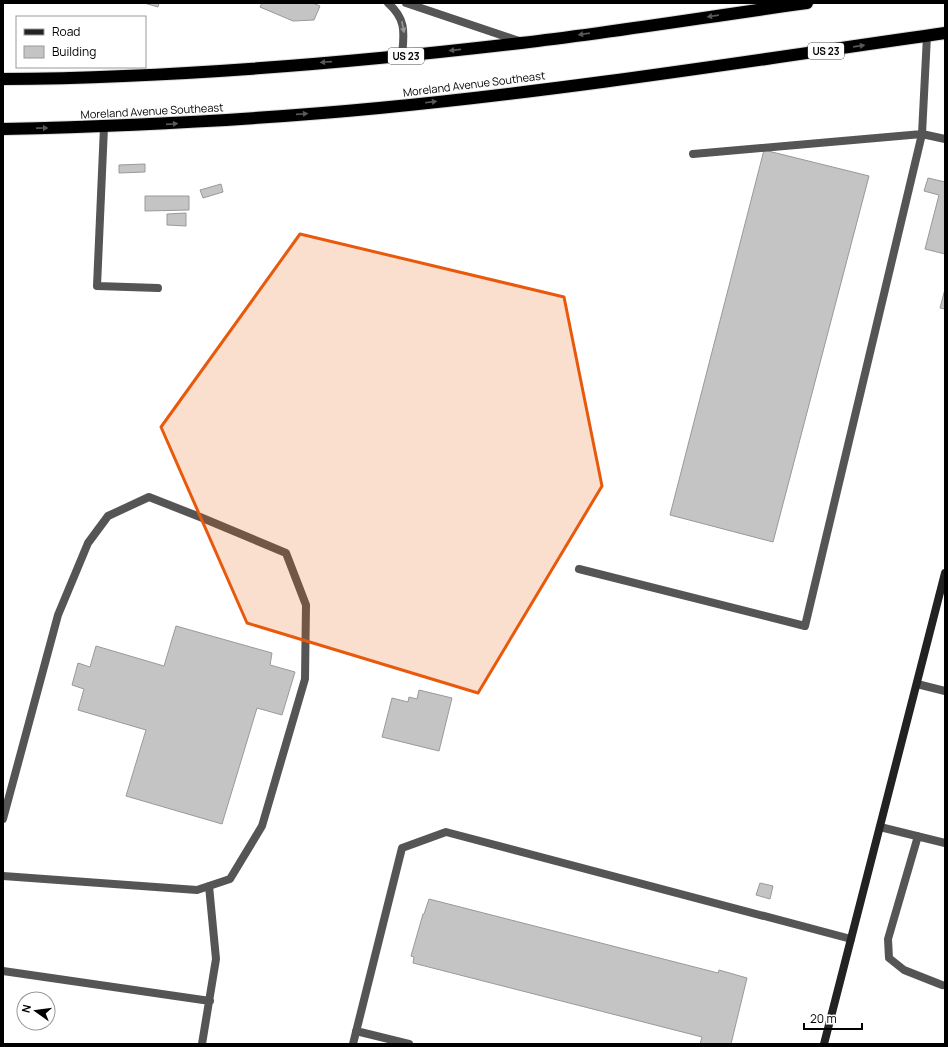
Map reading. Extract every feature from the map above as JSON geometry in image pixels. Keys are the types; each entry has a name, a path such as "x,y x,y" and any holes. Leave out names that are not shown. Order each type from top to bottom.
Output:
{"highway":[{"name":"US 23","path":"3,80 159,75 402,56 524,43 739,8 807,3"},
{"name":"Moreland Avenue Southeast","path":"3,129 166,125 379,108 620,81 945,34"}],"street":[{"path":"388,3 395,9 403,22 404,32 402,56"},
{"path":"406,3 524,43"},
{"path":"579,569 805,626 922,134 927,36"},
{"path":"104,127 98,286 158,288"},
{"path":"693,154 922,134 945,139"},
{"path":"3,819 58,616 88,544 108,516 149,497 200,516 286,553 306,604 305,679 262,826 230,880 197,890 3,876"},
{"path":"824,1044 945,573"},
{"path":"917,684 945,691"},
{"path":"880,827 945,843"},
{"path":"353,1044 402,848 446,832 851,939"},
{"path":"918,836 888,939 889,958 904,970 942,985"},
{"path":"202,1044 216,959 209,886"},
{"path":"3,971 210,1001"},
{"path":"356,1031 409,1044"}],"highlighted area":[{"path":"300,234 564,297 602,486 478,693 247,623 161,427"}],"building":[{"path":"144,3 159,3 158,7"},
{"path":"262,3 313,3 320,6 314,20 293,21 260,7"},
{"path":"764,150 869,176 773,542 670,515"},
{"path":"145,164 145,172 119,173 119,165"},
{"path":"928,178 945,182 945,254 925,249 939,195 924,191"},
{"path":"221,184 223,192 203,198 200,190"},
{"path":"145,196 189,196 189,210 145,211"},
{"path":"186,213 186,226 167,225 167,214"},
{"path":"945,289 945,309 940,308"},
{"path":"176,626 272,653 270,665 295,672 282,715 257,708 222,824 126,796 146,730 78,710 84,689 72,685 78,663 90,667 96,646 164,666"},
{"path":"419,690 452,698 439,751 382,737 392,698 408,702 409,697 417,699"},
{"path":"760,883 773,886 770,899 756,895"},
{"path":"429,899 718,973 719,970 747,978 731,1044 700,1044 702,1037 413,963 414,957 411,956 423,914"}]}
